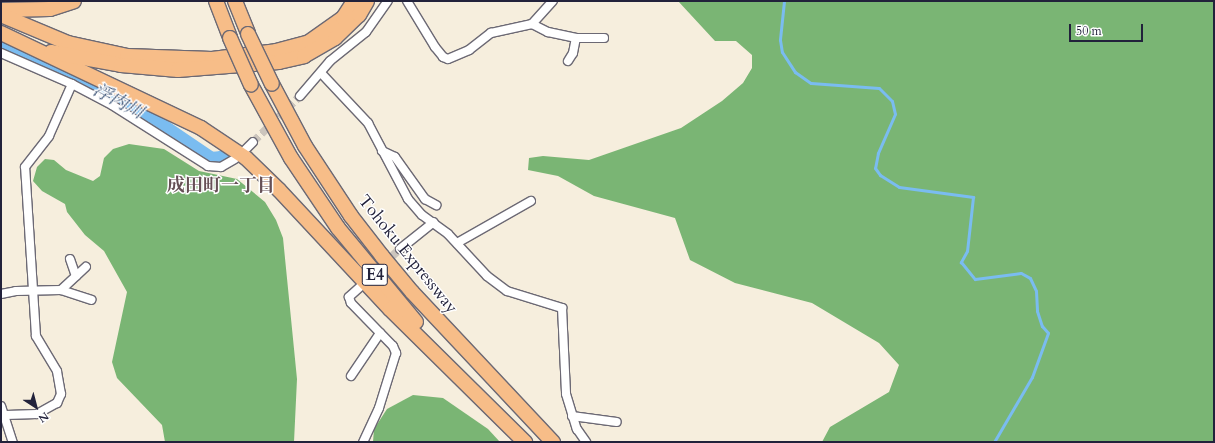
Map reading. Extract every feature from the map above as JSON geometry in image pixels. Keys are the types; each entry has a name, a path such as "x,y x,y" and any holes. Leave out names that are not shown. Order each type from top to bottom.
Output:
{"highway":[{"path":"1,10 50,9 74,1"},
{"name":"Tohoku Expressway","path":"216,1 230,38 251,85 291,158 338,228 397,301 528,442"},
{"name":"Tohoku Expressway","path":"235,1 276,83 305,146 351,216 412,292 553,442"},
{"path":"245,1 252,34"},
{"path":"1,15 10,21 68,43 127,56 212,59 276,51 309,42 343,18 354,1"},
{"path":"43,52 120,65 178,70 219,69 279,62 304,56 336,38 359,15 367,1"},
{"path":"1,33 201,128 246,158 279,190 390,309 524,442"}],"street":[{"path":"300,96 330,61 366,32 388,1"},
{"path":"407,1 435,47 443,57 448,59 469,50 492,33 532,24 553,1"},
{"path":"532,24 548,32 576,38 604,38"},
{"path":"568,61 573,53 576,38"},
{"path":"1,53 72,84 112,104 208,166 221,167 235,159"},
{"path":"321,73 368,123 413,206 434,222 457,243 487,276 507,290 562,308 564,375 572,416 586,442"},
{"path":"6,416 37,414 56,402 61,394 57,371 36,336 25,167 49,136 72,84"},
{"path":"244,150 253,142"},
{"path":"382,151 395,157 425,199 436,205"},
{"path":"457,243 531,201"},
{"path":"400,249 434,222"},
{"path":"70,259 76,276"},
{"path":"62,290 86,267"},
{"path":"360,287 349,297 351,303 393,346 396,353 379,408 363,442"},
{"path":"1,294 33,290 62,290 91,300"},
{"path":"351,376 380,333"},
{"path":"1,406 6,416 14,442"},
{"path":"572,416 617,422"}],"green space":[{"path":"678,1 1214,1 1214,442 822,442 830,427 889,392 899,365 879,343 812,303 735,283 690,260 675,218 594,196 558,176 528,170 529,158 543,156 589,160 681,128 722,101 743,83 752,68 752,55 736,41 715,41"},
{"path":"129,144 164,149 199,171 237,179 265,202 276,220 283,238 297,379 294,442 165,442 162,425 117,378 112,362 127,292 104,251 85,235 67,212 65,204 42,191 33,181 37,167 45,159 54,160 66,170 93,181 100,176 104,158 113,149"},
{"path":"413,395 443,398 488,429 500,442 373,442 374,429 387,409"}],"waterway":[{"path":"784,1 780,40 782,52 795,72 811,83 879,88 892,101 895,114 878,153 875,168 880,175 899,187 973,197 967,251 961,262 975,279 1021,273 1030,278 1036,291 1037,311 1042,326 1048,333 1032,377 994,442"},
{"name":"浮内川","path":"1,47 103,92 143,115 211,161 222,160 228,156"}],"tunnel":[{"path":"253,142 300,96"},
{"path":"373,274 400,249"}],"district":[{"name":"成田町一丁目","path":"221,186"}]}
